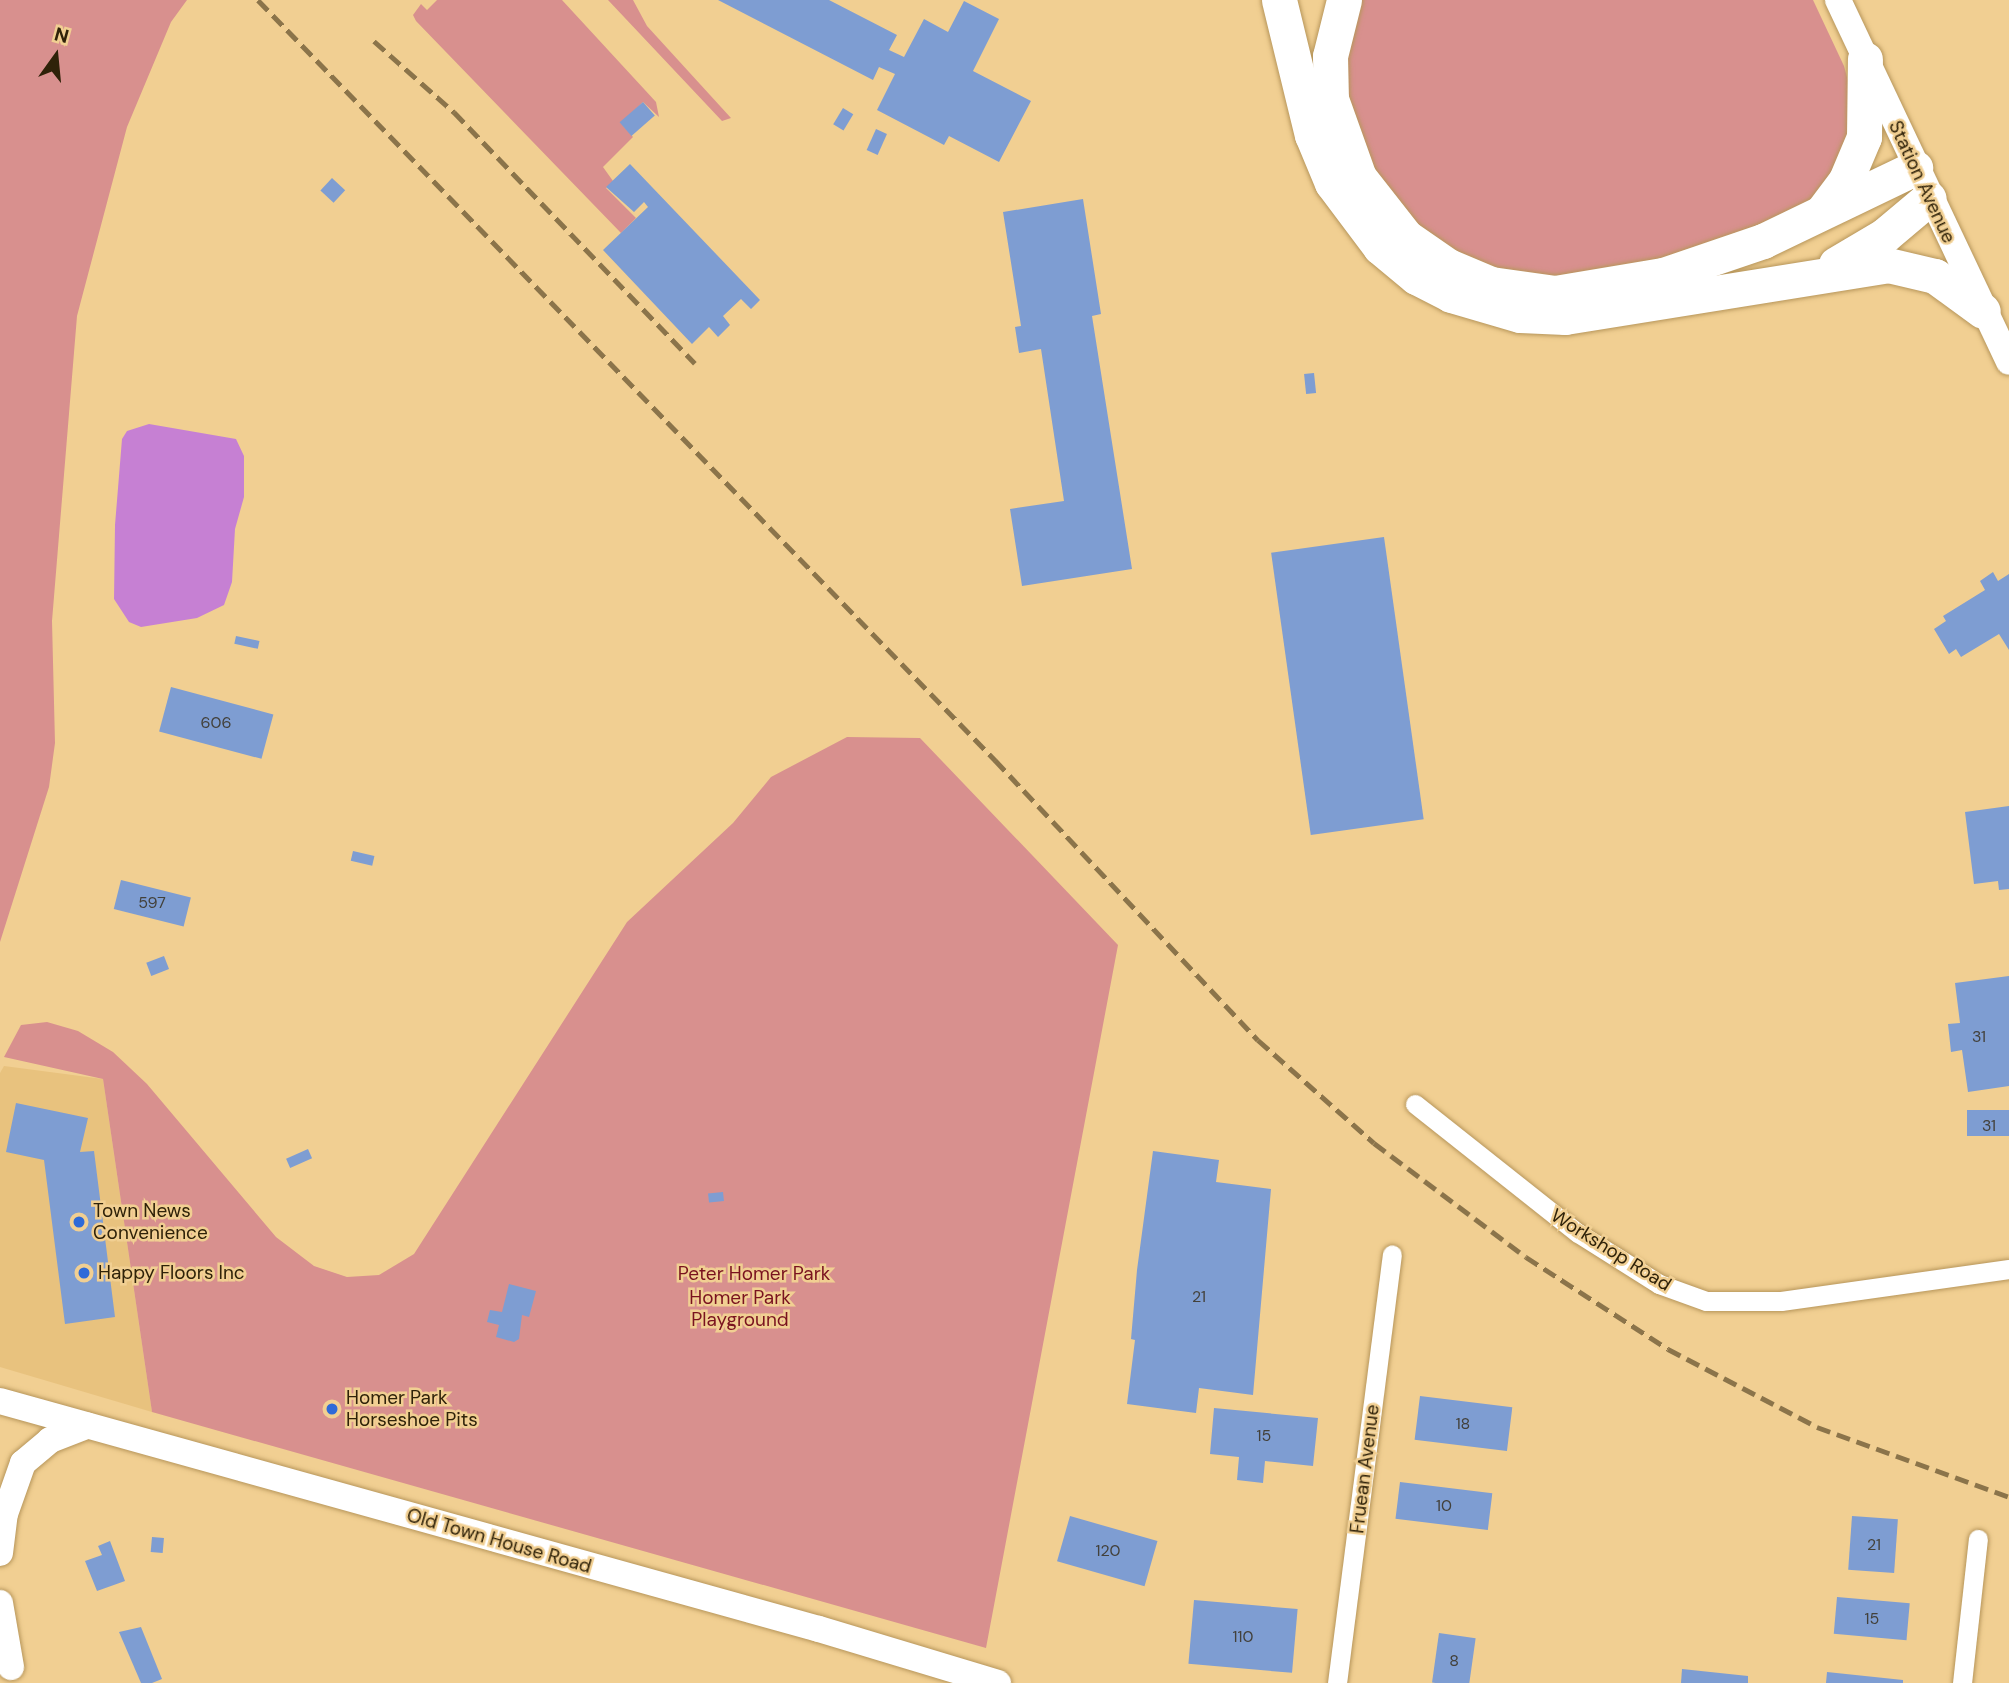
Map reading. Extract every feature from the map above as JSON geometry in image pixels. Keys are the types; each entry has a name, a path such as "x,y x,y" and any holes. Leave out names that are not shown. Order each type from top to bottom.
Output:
{"highway":[{"path":"1279,0 1312,135 1332,183 1380,247 1433,287 1496,310 1565,317 1814,276 1904,266 1935,276 1983,311"},
{"path":"1345,0 1334,32 1329,78 1336,126 1346,151 1388,219 1425,252 1468,276 1534,293 1599,288 1698,265 1819,215 1922,183"},
{"path":"1819,215 1845,182 1864,138 1865,59"},
{"path":"1814,276 1885,235 1922,183"}],"main road":[{"name":"Station Avenue","path":"1838,0 1922,183 2009,362"},
{"name":"Old Town House Road","path":"0,1401 806,1625 998,1683"},
{"path":"0,1553 5,1514 23,1463 50,1440 87,1426"},
{"path":"0,1603 10,1665"}],"street":[{"name":"Workshop Road","path":"1415,1104 1578,1233 1659,1284 1706,1301 1782,1301 2009,1269"},
{"name":"Fruean Avenue","path":"1337,1683 1392,1255"},
{"path":"1962,1683 1978,1539"}],"shaded area":[{"path":"149,424 236,439 244,456 244,497 235,529 232,582 224,605 197,618 141,627 129,622 114,599 115,525 122,439 127,431"},
{"path":"4,1066 103,1079 152,1412 0,1367 0,1073"}],"green space":[{"path":"0,0 187,0 171,22 127,127 77,316 52,621 55,743 49,787 0,942"},
{"path":"437,0 562,0 656,102 659,117 643,102 621,123 633,137 603,167 613,181 606,188 636,218 621,233 416,21 413,15 421,4 427,10"},
{"path":"608,0 633,0 647,26 731,118 722,121"},
{"path":"1360,0 1813,0 1844,66 1854,103 1852,134 1814,205 1628,273 1551,283 1489,273 1444,252 1372,180 1342,80"},
{"name":"Peter Homer Park","path":"847,737 920,738 1118,945 986,1648 152,1412 103,1079 4,1057 21,1025 47,1022 78,1031 113,1052 147,1084 276,1237 314,1266 347,1277 379,1275 414,1254 627,922 733,823 771,777"}],"building":[{"path":"718,0 829,0 897,35 889,50 904,57 924,19 948,32 964,1 999,19 973,71 1031,101 999,162 949,136 944,145 877,110 895,74 879,67 873,80"},
{"path":"643,102 655,116 631,136 620,122"},
{"path":"843,108 853,114 844,130 833,124"},
{"path":"876,129 887,134 878,155 867,150"},
{"path":"630,164 760,300 751,309 741,299 723,316 730,325 718,337 709,327 692,344 603,250 648,207 644,202 634,212 606,187"},
{"path":"332,178 345,190 334,203 320,190"},
{"path":"1083,199 1101,314 1092,316 1132,569 1022,586 1010,509 1064,501 1041,349 1019,353 1015,327 1021,326 1003,212"},
{"path":"1314,373 1316,393 1306,394 1304,374"},
{"path":"1384,537 1424,819 1311,835 1271,553"},
{"path":"1993,572 1998,581 2009,574 2009,650 1999,634 1961,657 1956,649 1949,654 1934,629 1946,621 1943,616 1985,590 1980,581"},
{"path":"236,636 259,641 258,649 234,644"},
{"path":"171,687 273,714 261,759 159,731"},
{"path":"2009,806 2009,889 1999,890 1998,881 1974,884 1965,812"},
{"path":"353,851 374,856 372,866 351,861"},
{"path":"121,880 191,897 184,927 114,909"},
{"path":"164,956 169,969 151,976 146,963"},
{"path":"2009,976 2009,1086 1968,1092 1962,1050 1951,1052 1948,1024 1960,1023 1955,983"},
{"path":"16,1103 88,1118 80,1152 94,1151 115,1317 65,1324 44,1160 6,1152"},
{"path":"1967,1110 2009,1110 2009,1136 1967,1136"},
{"path":"308,1149 312,1158 290,1168 286,1159"},
{"path":"1153,1151 1219,1160 1216,1182 1271,1189 1253,1395 1199,1388 1196,1413 1127,1404 1135,1340 1131,1339 1137,1270"},
{"path":"723,1192 724,1201 709,1203 708,1194"},
{"path":"509,1284 536,1291 529,1317 522,1315 519,1339 514,1342 496,1337 499,1325 487,1322 490,1310 502,1312"},
{"path":"1420,1396 1512,1407 1507,1451 1415,1440"},
{"path":"1214,1408 1318,1418 1313,1466 1265,1461 1263,1483 1237,1480 1239,1457 1210,1454"},
{"path":"1400,1482 1492,1493 1488,1530 1395,1519"},
{"path":"1070,1516 1157,1541 1145,1586 1057,1561"},
{"path":"1852,1516 1898,1519 1894,1573 1848,1570"},
{"path":"152,1537 164,1538 163,1553 151,1552"},
{"path":"110,1541 125,1581 97,1591 85,1561 102,1555 98,1546"},
{"path":"1837,1597 1910,1603 1906,1640 1834,1634"},
{"path":"1194,1600 1298,1609 1292,1673 1188,1664"},
{"path":"141,1627 162,1679 152,1683 141,1683 119,1632"},
{"path":"1439,1633 1476,1638 1469,1683 1432,1683"},
{"path":"1682,1669 1748,1676 1748,1683 1681,1683"},
{"path":"1827,1672 1903,1680 1903,1683 1826,1683"}],"railway":[{"path":"258,0 995,760 1258,1040 1374,1143 1526,1257 1668,1349 1817,1427 2009,1497"},
{"path":"374,41 454,112 695,363"}],"place":[{"name":"Town News Convenience","path":"79,1222"},
{"name":"Happy Floors Inc","path":"84,1273"},
{"name":"Homer Park Horseshoe Pits","path":"332,1409"}],"park label":[{"name":"Homer Park Playground","path":"740,1309"}]}
